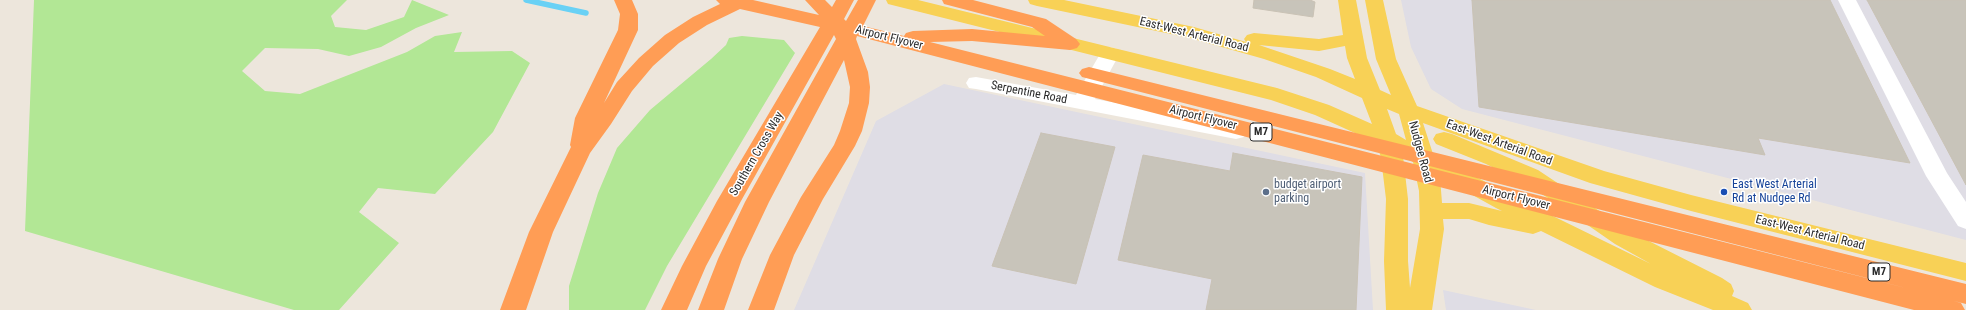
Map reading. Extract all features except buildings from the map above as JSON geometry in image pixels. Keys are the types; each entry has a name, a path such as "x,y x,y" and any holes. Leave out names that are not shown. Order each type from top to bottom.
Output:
{"highway":[{"path":"580,151 586,118 628,30 629,14 623,0"},
{"name":"Airport Flyover","path":"725,0 821,21 1793,260"},
{"path":"514,310 541,232 580,151 624,87 656,52 688,28 744,0"},
{"name":"Airport Flyover","path":"791,0 1213,104 1793,260"},
{"path":"761,310 782,255 812,197 844,146 851,131 859,103 860,87 854,56 836,21 814,0"},
{"name":"Southern Cross Way","path":"674,310 694,266 729,202 845,0"},
{"name":"Southern Cross Way","path":"711,310 730,259 757,202 867,0"},
{"path":"951,0 1039,23 1070,44"},
{"path":"854,56 878,43 908,37 972,35 1070,44"},
{"name":"East-West Arterial Road","path":"1793,260 1966,294"},
{"name":"M7","path":"1793,260 1952,310"}],"main road":[{"path":"895,0 1277,95 1322,110 1388,139 1557,230 1664,280 1740,310"},
{"name":"East-West Arterial Road","path":"1037,0 1194,33 1295,62 1370,92"},
{"path":"1346,0 1352,39 1360,72 1370,92 1388,139 1395,172 1397,199 1396,261 1399,310"},
{"name":"Nudgee Road","path":"1374,0 1386,59 1410,116 1428,174 1432,211 1430,245 1419,310"},
{"path":"1194,33 1306,45 1329,44 1352,39"},
{"path":"1370,92 1410,116 1435,136 1494,159 1530,176 1561,195 1623,238 1713,285 1746,310"},
{"name":"East-West Arterial Road","path":"1410,116 1606,179 1691,203 1966,272"},
{"path":"1432,211 1469,211 1489,217 1557,230"}],"lane":[{"path":"1847,0 1937,176 1966,220"},
{"name":"Serpentine Road","path":"1082,103 1110,53"},
{"name":"Serpentine Road","path":"976,83 1286,141"}],"shaded area":[{"path":"1401,0 1966,0 1966,240 1462,109 1431,89 1411,47"},
{"path":"944,84 1365,173 1373,310 794,310 876,121"},
{"path":"1443,290 1536,310 1446,310"}],"green space":[{"path":"34,0 347,0 331,16 335,27 366,30 404,17 412,0 449,15 416,28 381,47 349,56 318,49 265,48 242,71 265,91 300,94 407,52 435,36 462,32 454,52 512,51 530,63 493,132 435,194 378,188 359,212 399,243 339,310 294,310 25,231"},
{"path":"742,36 784,40 795,53 667,266 645,310 569,310 569,286 598,193 617,148 650,110 711,59 726,45 729,38"}],"waterway":[{"path":"526,0 586,13"}],"place":[{"name":"budget airport parking","path":"1266,192"},
{"name":"East West Arterial Rd at Nudgee Rd","path":"1724,192"}]}
